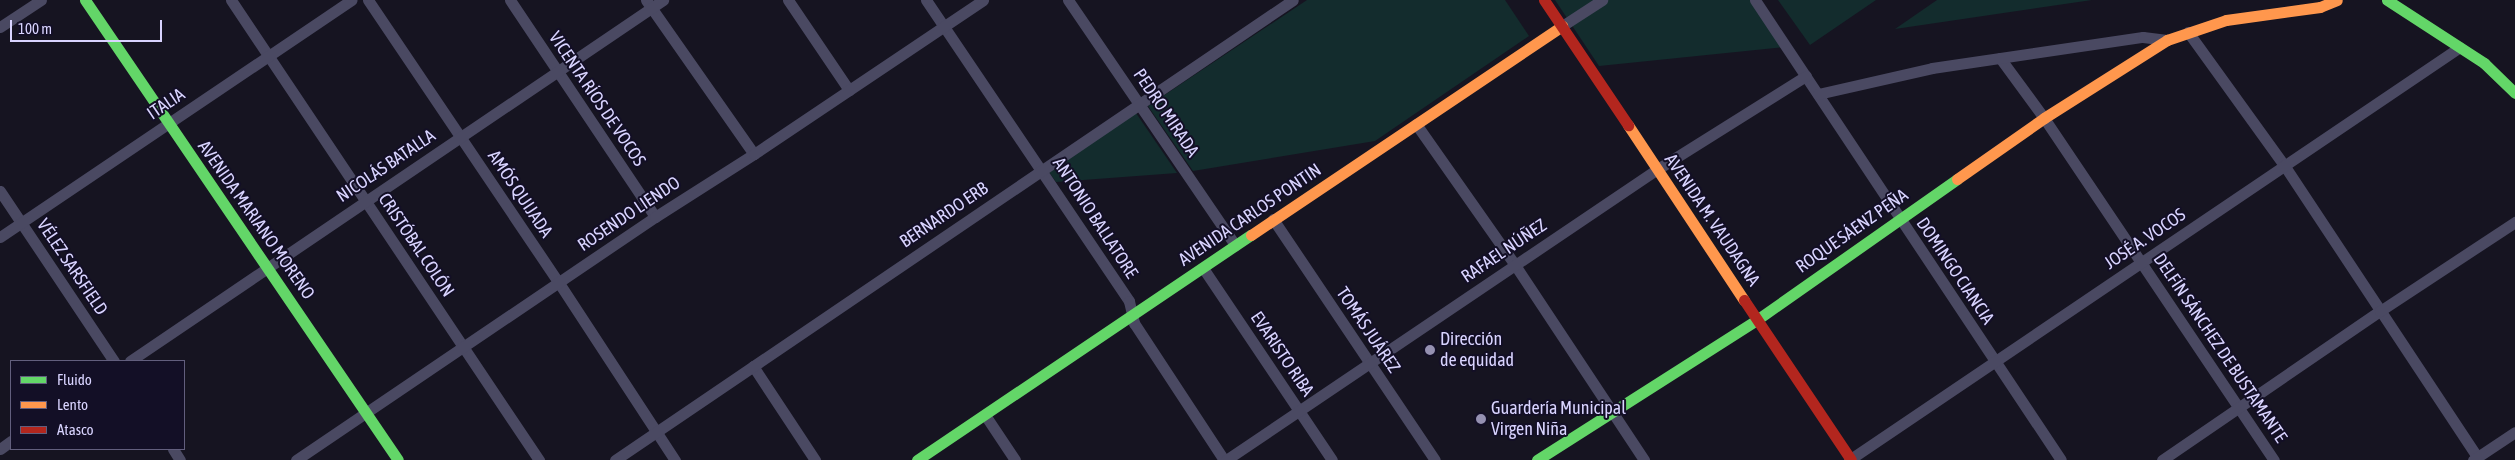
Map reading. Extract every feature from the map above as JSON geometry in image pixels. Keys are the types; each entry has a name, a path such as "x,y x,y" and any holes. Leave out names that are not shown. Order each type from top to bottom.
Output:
{"main road":[{"name":"AVENIDA MARIANO MORENO","path":"85,0 398,460"},
{"name":"AVENIDA M. VAUDAGNA","path":"1544,0 1850,460"},
{"name":"ROQUE SÁENZ PEÑA","path":"1537,460 1758,319 2044,118 2167,40 2226,20 2320,7 2338,0"},
{"path":"2387,0 2484,63 2515,93"},
{"name":"AVENIDA CARLOS PONTIN","path":"917,460 1562,26"}],"street":[{"path":"0,27 41,0"},
{"name":"CRISTÓBAL COLÓN","path":"231,0 539,460"},
{"name":"ITALIA","path":"0,237 352,0"},
{"name":"AMÓS QUIJADA","path":"368,0 559,283 675,460"},
{"name":"VICENTA RÍOS DE VOCOS","path":"510,0 655,217"},
{"name":"NICOLÁS BATALLA","path":"131,360 557,71 649,4 663,0"},
{"path":"788,0 849,90"},
{"name":"ANTONIO BALLATORE","path":"926,0 1129,302 1134,323 1225,460"},
{"name":"ROSENDO LIENDO","path":"296,460 655,217 754,154 983,0"},
{"name":"PEDRO MIRADA","path":"1068,0 1235,245"},
{"name":"BERNARDO ERB","path":"616,460 1293,0"},
{"name":"AVENIDA CARLOS PONTIN","path":"1562,26 1602,0"},
{"name":"DOMINGO CIANCIA","path":"1754,0 2061,460"},
{"path":"649,4 754,154"},
{"path":"2188,32 2284,165 2475,459 2515,432"},
{"path":"1818,94 1932,68 2143,37 2167,40"},
{"name":"JOSÉ A. VOCOS","path":"1850,460 2460,47"},
{"name":"DELFÍN SÁNCHEZ DE BUSTAMANTE","path":"2000,58 2044,118 2274,460"},
{"name":"RAFAEL NÚÑEZ","path":"1225,460 1656,170 1806,76"},
{"path":"1416,124 1515,265 1644,460"},
{"name":"VÉLEZ SARSFIELD","path":"0,191 113,360"},
{"name":"TOMÁS JUÁREZ","path":"1273,220 1434,460"},
{"path":"2162,460 2380,311 2515,222"},
{"name":"EVARISTO RIBA","path":"1203,268 1332,460"},
{"path":"753,366 816,460"},
{"path":"985,415 1015,460"}],"green space":[{"path":"1307,0 1505,0 1529,36 1375,141 1193,171 1148,106"},
{"path":"1555,0 1752,0 1785,47 1599,66"},
{"path":"1778,0 1876,0 1810,45"},
{"path":"1937,0 2092,0 1895,29"},
{"path":"1136,113 1177,173 1056,182 1049,172"}],"traffic: fast":[{"path":"85,0 398,460"},
{"path":"2387,0 2484,63 2515,93"},
{"path":"1537,460 1758,319 1957,179"},
{"path":"917,460 1251,235"}],"traffic: slow":[{"path":"1957,179 2044,118 2167,40 2226,20 2320,7 2337,0"},
{"path":"1251,235 1562,26"},
{"path":"1628,125 1744,300"}],"traffic: jam":[{"path":"1544,0 1628,125"},
{"path":"1744,300 1851,460"}],"place":[{"name":"Dirección de equidad","path":"1430,350"},
{"name":"Guardería Municipal Virgen Niña","path":"1481,419"}]}
